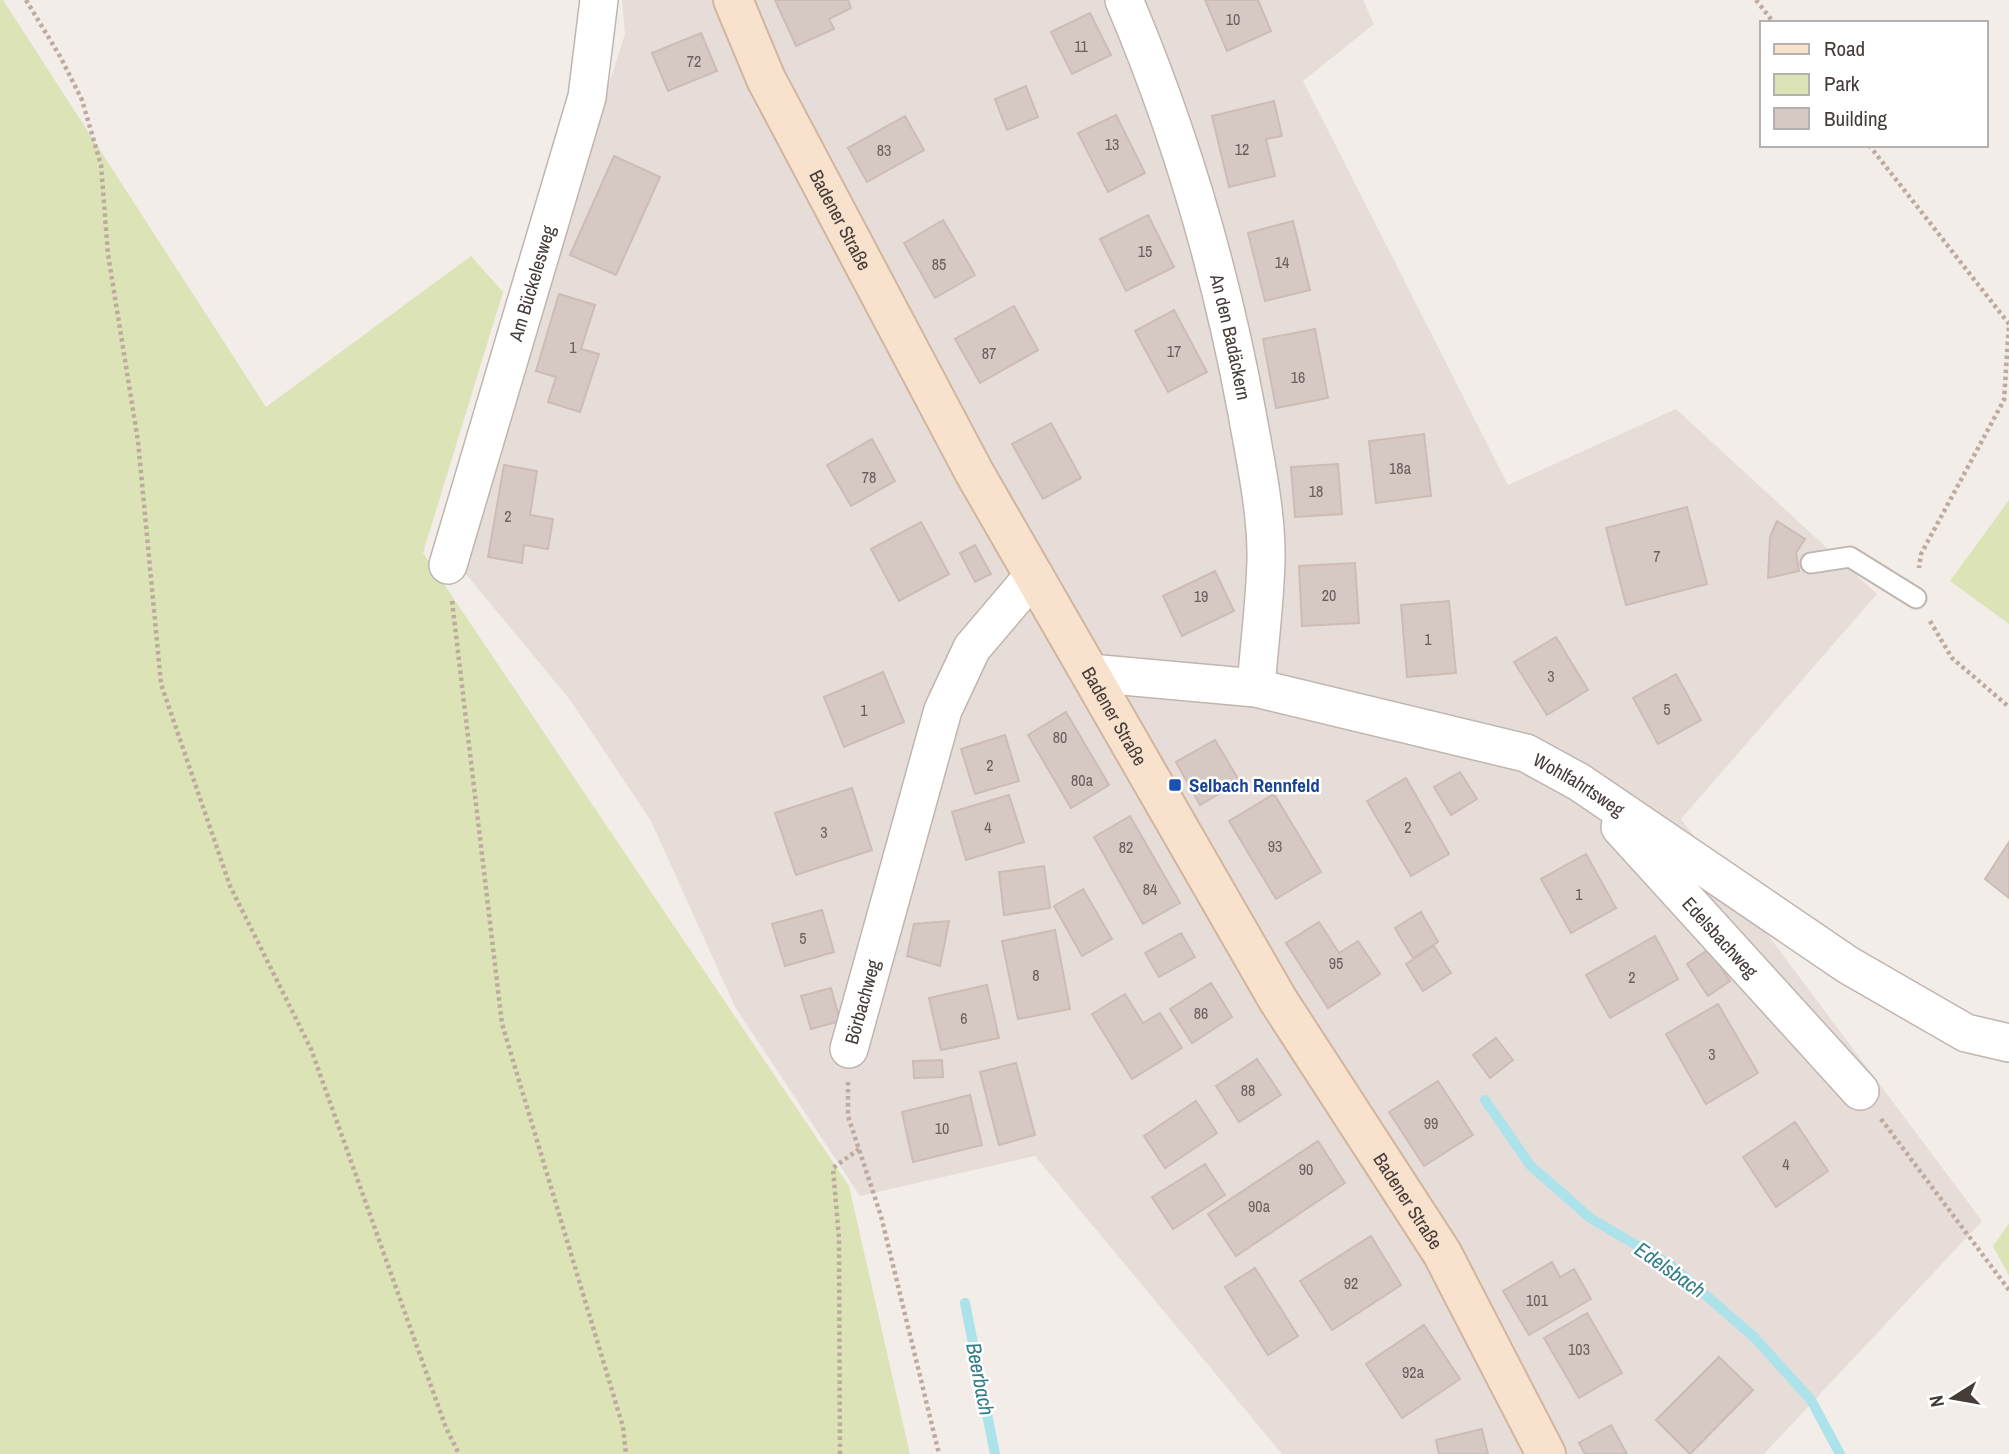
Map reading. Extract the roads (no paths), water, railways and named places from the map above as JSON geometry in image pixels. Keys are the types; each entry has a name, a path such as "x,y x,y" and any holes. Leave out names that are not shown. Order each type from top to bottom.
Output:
{"main road":[{"name":"Badener Straße","path":"733,0 766,79 974,472 1278,1000 1442,1253 1546,1454"}],"street":[{"name":"Am Bückelesweg","path":"448,565 587,97 599,0"},
{"name":"An den Badäckern","path":"1124,0 1144,47 1183,158 1232,334 1258,475 1266,559 1256,688"},
{"name":"Börbachweg","path":"849,1049 943,710 972,648 1034,575"},
{"name":"Wohlfahrtsweg","path":"1090,673 1256,688 1526,753 1579,782 1848,965 1966,1033 2009,1043"},
{"name":"Edelsbachweg","path":"1579,782 1860,1091"}],"lane":[{"path":"1811,564 1850,556 1916,598"}],"waterway":[{"name":"Edelsbach","path":"1485,1100 1530,1165 1590,1218 1672,1266 1754,1337 1811,1400 1840,1454"},
{"name":"Beerbach","path":"965,1303 995,1454"}],"place":[{"name":"Selbach Rennfeld","path":"1175,785"}]}
